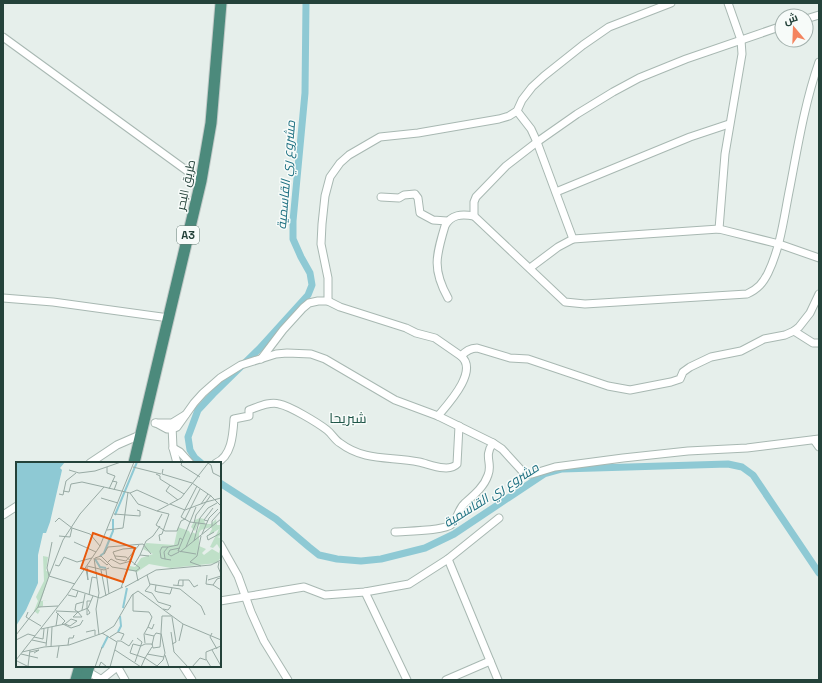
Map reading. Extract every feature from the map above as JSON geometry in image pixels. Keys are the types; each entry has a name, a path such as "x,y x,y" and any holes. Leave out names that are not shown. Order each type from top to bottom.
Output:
{"highway":[{"name":"طريق البحر","path":"134,462 201,181 211,123 221,3"},
{"path":"76,680 85,671"}],"street":[{"path":"328,301 328,278 321,244 325,196 330,177 340,163 349,155 380,137 418,133 509,116 517,111 522,100 532,87 582,45 608,28 671,3"},
{"path":"719,229 726,154 742,54 741,40 728,3"},
{"path":"474,216 474,202 476,197 506,166 577,114 639,78 686,59 774,29"},
{"path":"3,37 201,181"},
{"path":"448,298 442,286 436,266 436,257 448,221 454,216 464,214 474,216 560,298 571,304 747,294 755,290 761,285 768,273 779,244 805,112 819,62"},
{"path":"517,111 531,129 537,142 574,239"},
{"path":"556,192 690,137 730,124"},
{"path":"381,197 399,198 404,195 415,194 418,198 420,213 433,220 448,221"},
{"path":"530,268 558,247 574,239 719,229 779,244 819,258"},
{"path":"461,356 468,350 477,348 510,358 528,359 608,386 630,390 680,379 683,372 690,367 711,357 741,351 764,339 784,335 794,331 810,313 819,294"},
{"path":"3,298 53,302 169,318"},
{"path":"261,359 283,330 303,308 309,303 328,301 340,307 434,338 465,359 467,364 466,377 438,416"},
{"path":"794,331 813,343 819,343"},
{"path":"144,420 156,423 162,427 181,423 194,403 220,378 241,365 287,353 311,354 325,359 395,400 438,416 493,443 502,449 523,472 528,474 555,467 688,451 747,448 817,440 819,447"},
{"path":"217,462 225,456 229,450 234,419 249,416 250,410 275,403 286,406 321,426 331,433 339,443 360,453 374,458 417,461 441,467 450,468 457,464 459,426"},
{"path":"172,426 173,448 177,462"},
{"path":"92,462 117,446 140,435"},
{"path":"395,532 419,531 453,524 460,508 480,489 488,476 488,453 493,443"},
{"path":"173,448 180,452 189,462"},
{"path":"3,515 16,507"},
{"path":"221,601 304,587 325,595 365,592 409,584 448,559 499,518"},
{"path":"221,546 238,576 251,612 264,641 288,680"},
{"path":"448,559 498,680"},
{"path":"365,592 407,680"},
{"path":"446,680 490,661"},
{"path":"85,671 102,680 117,667 125,680"},
{"path":"184,667 192,680"}],"waterway":[{"name":"مشروع ري القاسمية","path":"200,462 190,450 188,437 198,410 259,349 308,295 312,285 310,273 293,239 293,221 305,93 306,3"},
{"name":"مشروع ري القاسمية","path":"221,484 276,519 319,555 337,559 361,561 381,559 425,548 454,534 544,474 562,469 728,464 742,467 753,475 819,573"}],"district":[{"name":"شبريحا","path":"348,418"}]}
